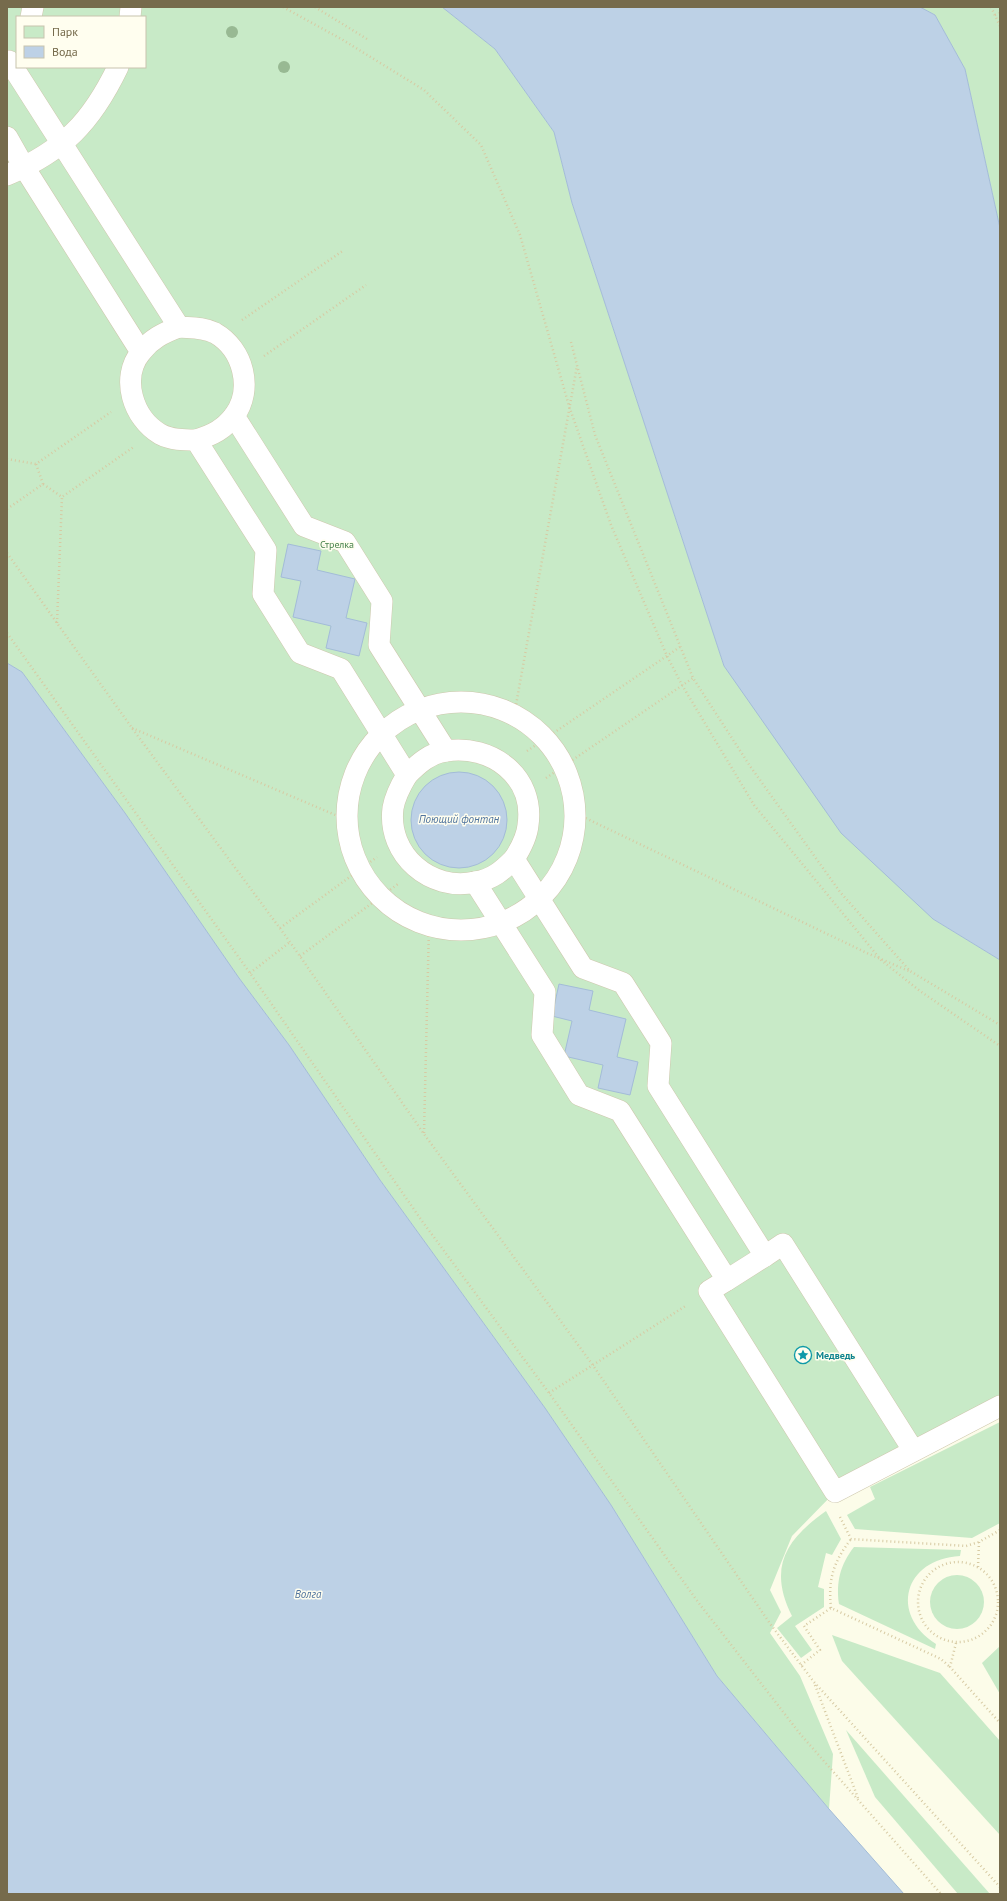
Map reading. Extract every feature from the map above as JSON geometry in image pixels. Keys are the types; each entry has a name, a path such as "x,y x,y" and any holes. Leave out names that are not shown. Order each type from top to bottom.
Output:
{"street":[{"path":"17,68 63,144 179,327"},
{"path":"16,171 34,163 63,144 86,121 105,94 118,68"},
{"path":"7,137 16,171 141,352"},
{"path":"179,327 198,328 218,336 229,344 239,359 243,371 244,394 234,416 227,425 213,435 196,440 178,440 157,431 146,424 131,392 131,374 137,357 148,343 163,332 179,327"},
{"path":"234,416 304,526 345,542 382,601 379,645 446,751"},
{"path":"196,440 266,550 263,594 300,653 341,669 408,774"},
{"path":"469,703 492,707 514,716 534,729 544,739 564,766 571,789 575,813 573,836 567,859 555,880 540,899 521,913 501,923 476,929 453,930 429,926 407,917 387,904 371,887 360,870 350,844 347,820 349,797 355,774 366,753 382,734 400,720 420,710 445,704 469,703"},
{"path":"459,749 478,751 496,758 511,771 522,787 528,805 528,824 523,843 514,858 499,873 482,881 462,885 443,882 425,875 411,862 400,846 394,828 393,809 398,790 408,774 423,760 440,752 446,751 459,749"},
{"path":"514,858 583,968 623,983 661,1043 658,1086 765,1256"},
{"path":"476,882 545,992 542,1035 579,1094 620,1110 727,1280"},
{"path":"913,1450 783,1244 709,1291 835,1492 1000,1406"}],"path":[{"path":"283,7 343,40 424,90 481,145 520,235 569,406 611,525 667,656 682,685 754,806 881,960 920,991 1000,1046"},
{"path":"315,7 367,39"},
{"path":"991,7 1000,26"},
{"path":"995,15 1000,13"},
{"path":"218,336 344,250"},
{"path":"243,371 366,285"},
{"path":"571,342 595,434 693,678 750,766 840,892 910,972"},
{"path":"514,716 577,364"},
{"path":"7,459 36,464 133,397"},
{"path":"62,497 157,431"},
{"path":"36,464 43,484 62,497"},
{"path":"7,509 43,484"},
{"path":"57,624 62,497"},
{"path":"7,553 132,728 280,928 424,1134 592,1364 771,1625 814,1682 1000,1887"},
{"path":"7,633 250,973 422,1221 549,1393 698,1602 801,1735 941,1894"},
{"path":"544,739 680,646"},
{"path":"564,766 693,678"},
{"path":"132,728 347,820"},
{"path":"575,813 881,960 910,972 1000,1025"},
{"path":"280,928 360,870"},
{"path":"300,956 380,897"},
{"path":"424,1134 429,926"},
{"path":"250,973 290,942"},
{"path":"549,1393 592,1364 709,1291"},
{"path":"838,1514 852,1539"},
{"path":"852,1539 966,1546 979,1542 1000,1530"},
{"path":"830,1608 829,1592 832,1572 840,1553 852,1539"},
{"path":"978,1566 979,1542"},
{"path":"952,1562 965,1562 978,1566 988,1575 996,1588 998,1615 991,1627 981,1636 969,1641 956,1643 943,1640 932,1633 923,1623 918,1611 918,1598 921,1585 929,1574 939,1566 952,1562"},
{"path":"801,1665 820,1650 804,1626 830,1608"},
{"path":"830,1608 941,1659 950,1666 1000,1723"},
{"path":"950,1666 956,1643"},
{"path":"814,1682 859,1801"}],"green space":[{"name":"Стрелка","path":"7,7 442,7 495,49 554,132 572,203 724,666 933,919 1000,960 1000,1410 835,1492 792,1536 770,1590 781,1612 770,1633 800,1676 833,1754 829,1809 717,1676 611,1505 545,1408 380,1180 289,1045 239,978 125,813 22,672 7,663"},
{"path":"920,7 1000,7 1000,228 965,69 935,15"},
{"path":"1000,1422 1000,1523 972,1538 855,1529 847,1515 875,1499 870,1487"},
{"path":"826,1511 841,1539 832,1555 826,1553 818,1587 824,1589 824,1607 795,1626 812,1650 801,1658 777,1628 792,1616 785,1599 781,1583 781,1569 791,1544 800,1533"},
{"path":"854,1547 961,1550 960,1556 941,1559 926,1567 915,1577 909,1590 908,1604 912,1618 921,1632 936,1644 935,1649 839,1604 838,1588 840,1574 845,1560"},
{"path":"957,1575 967,1577 976,1583 982,1592 984,1602 982,1612 976,1621 967,1627 957,1629 947,1627 938,1621 932,1612 930,1602 932,1592 938,1583 947,1577"},
{"path":"832,1635 940,1673 1000,1741 1000,1835 842,1661"},
{"path":"1000,1646 1000,1694 982,1663"},
{"path":"846,1730 990,1894 958,1894 875,1797"}],"water":[{"path":"442,7 920,7 935,15 965,69 1000,228 1000,960 933,919 841,833 724,666 572,203 554,132 495,49"},
{"path":"288,544 321,551 317,570 355,579 346,618 367,623 359,656 326,648 331,626 293,617 301,581 281,577"},
{"name":"Волга","path":"7,663 22,672 125,813 239,978 289,1045 380,1180 545,1408 611,1505 717,1676 829,1809 904,1894 7,1894"},
{"name":"Поющий фонтан","path":"459,772 477,776 493,786 503,802 507,820 503,838 493,854 477,864 459,868 441,864 425,854 415,838 411,820 415,802 425,786 441,776"},
{"path":"559,984 593,991 589,1010 626,1019 617,1057 638,1062 630,1095 598,1088 603,1065 564,1056 572,1021 552,1016"}],"place":[{"name":"Медведь","path":"803,1355"}]}
